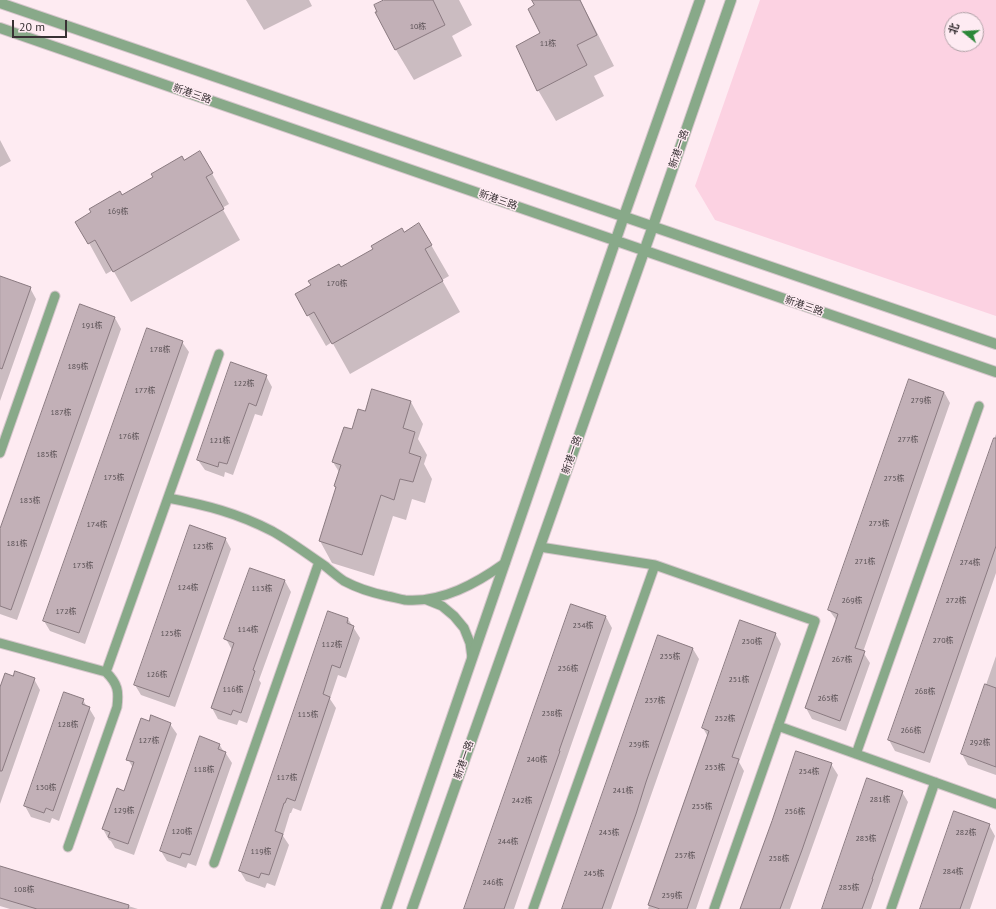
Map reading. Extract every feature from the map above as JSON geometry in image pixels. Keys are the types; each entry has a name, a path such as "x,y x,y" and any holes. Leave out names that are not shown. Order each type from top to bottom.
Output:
{"street":[{"path":"386,909 624,216 700,0"},
{"name":"新港一路","path":"412,909 653,226 731,0"},
{"path":"0,3 996,344"},
{"name":"新港三路","path":"0,28 996,372"}],"lane":[{"path":"0,453 55,296"},
{"path":"106,672 219,354"},
{"path":"856,754 979,406"},
{"path":"168,498 222,510 248,520 296,546 344,581 374,593 405,600 427,600 461,589 476,582 505,563"},
{"path":"540,547 655,565 815,621 714,909"},
{"path":"214,863 318,562"},
{"path":"533,909 655,565"},
{"path":"427,600 442,606 454,616 464,628 470,643 472,658"},
{"path":"0,643 106,672 113,679 117,688 117,707 68,847"},
{"path":"778,726 996,804"},
{"path":"891,909 936,782"}],"shaded area":[{"path":"760,0 996,0 996,316 715,220 695,186"}],"building":[{"path":"384,0 433,0 445,25 395,50 375,12 377,12 374,5"},
{"path":"532,0 580,0 597,35 577,45 587,65 537,91 516,46 540,33 528,9 534,5"},
{"path":"200,151 213,173 206,177 224,209 113,272 95,240 88,244 75,222 91,212 89,209 120,191 122,195 153,177 151,174 182,156 184,160"},
{"path":"419,223 432,245 425,249 443,281 332,344 314,312 307,316 295,294 311,285 308,281 339,264 341,267 373,249 371,246 402,228 404,232"},
{"path":"0,276 31,287 2,369 0,368"},
{"path":"80,304 115,317 11,610 0,606 0,529"},
{"path":"147,328 183,341 79,633 43,621"},
{"path":"231,362 267,375 256,406 249,403 227,464 219,462 218,467 197,460"},
{"path":"909,379 944,392 855,648 865,651 840,721 805,708 838,614 828,610"},
{"path":"372,389 411,401 403,428 415,432 409,453 421,457 413,482 400,479 394,500 381,495 362,555 319,541 336,487 334,486 341,465 332,462 344,427 352,429 358,409 365,411"},
{"path":"994,438 996,438 996,546 924,753 888,740"},
{"path":"190,525 226,538 169,697 134,685"},
{"path":"250,568 285,580 253,670 255,671 241,713 233,710 231,715 211,708 234,643 224,639"},
{"path":"571,604 606,616 560,751 504,909 464,909"},
{"path":"328,611 348,618 347,623 354,626 340,668 332,665 323,694 330,697 295,801 287,798 284,803 275,831 283,834 269,875 261,873 259,878 239,871"},
{"path":"740,620 776,633 732,757 739,759 687,909 660,909 648,905 709,731 702,728"},
{"path":"658,635 693,648 636,814 602,909 562,909"},
{"path":"15,671 35,678 2,771 0,771 0,687 5,673 13,676"},
{"path":"985,684 996,688 996,767 961,754"},
{"path":"64,692 84,699 82,704 90,707 53,811 46,808 44,813 24,806"},
{"path":"151,715 171,723 128,844 108,837 110,832 102,829 117,788 124,791 134,762 126,760 141,718 149,721"},
{"path":"200,736 220,744 218,749 226,752 190,855 182,853 180,858 160,851"},
{"path":"796,751 832,763 802,850 780,909 740,909 772,821"},
{"path":"867,778 903,791 873,879 862,909 822,909"},
{"path":"954,811 990,824 960,909 920,909"},
{"path":"0,866 129,905 128,909 37,909 0,898"}]}
